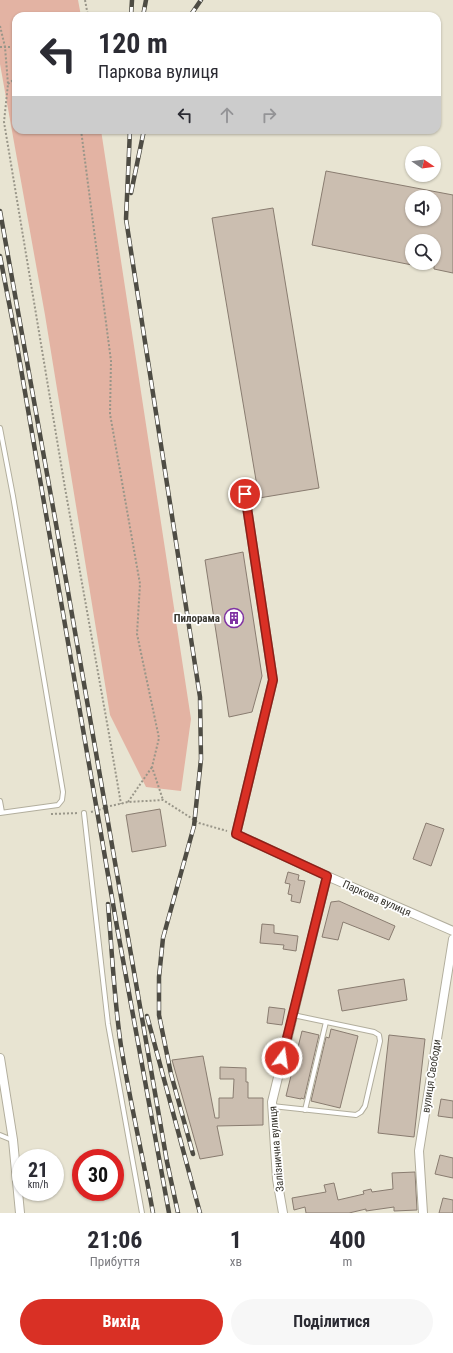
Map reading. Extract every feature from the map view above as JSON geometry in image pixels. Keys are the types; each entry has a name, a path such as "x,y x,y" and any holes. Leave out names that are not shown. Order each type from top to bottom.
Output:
{"street":[{"path":"236,834 273,680 245,494"},
{"name":"Паркова вулиця","path":"236,834 327,876 453,931"},
{"name":"Залізнична вулиця","path":"283,1213 277,1180 272,1102 327,876"},
{"name":"вулиця Свободи","path":"423,1213 420,1151 453,939"},
{"path":"0,1058 13,1140 20,1213"}],"lane":[{"path":"0,428 13,496 63,792 62,800 58,805 1,812 0,801"},
{"path":"84,813 108,1024 142,1213"},
{"path":"272,1106 356,1115 361,1112 365,1106 380,1041 378,1035 374,1032 293,1015"},
{"path":"305,1110 326,1022"},
{"path":"0,1135 13,1140"}],"path":[{"path":"85,0 87,12"},
{"path":"0,26 5,47 8,84 4,122 65,488 121,804"},
{"path":"0,46 12,47"},
{"path":"8,84 12,81"},
{"path":"82,134 111,361 110,414 140,584 137,634 160,738 152,767 128,802"},
{"path":"152,767 163,800"},
{"path":"45,814 84,813 128,802 163,800 199,823 236,834"}],"shaded area":[{"path":"0,0 78,0 80,12 12,12 12,131 0,64"},
{"path":"13,134 102,134 191,719 181,791 146,787 110,715 45,315"}],"building":[{"path":"326,171 427,190 405,190 405,226 441,226 441,193 453,195 453,273 439,270 441,270 441,234 405,234 405,264 312,245"},
{"path":"273,208 319,488 259,498 212,218"},
{"name":"Пилорама","path":"243,552 262,676 252,712 229,717 205,560"},
{"path":"160,809 166,846 132,852 126,815"},
{"path":"426,823 444,829 431,866 413,859"},
{"path":"288,872 299,875 298,880 305,881 300,903 291,901 292,895 288,894 290,884 285,883"},
{"path":"339,901 395,926 389,940 343,922 338,940 322,937 331,902"},
{"path":"262,924 274,925 274,933 298,936 296,951 283,949 284,945 260,943"},
{"path":"404,979 407,1000 342,1011 338,990"},
{"path":"269,1007 285,1009 282,1025 267,1023"},
{"path":"331,1029 358,1036 340,1108 311,1101 326,1037 329,1038"},
{"path":"302,1031 319,1035 304,1099 286,1096"},
{"path":"389,1035 425,1039 414,1137 378,1133"},
{"path":"203,1056 215,1118 219,1118 219,1098 233,1098 234,1079 220,1079 220,1067 246,1068 248,1098 263,1098 263,1125 217,1126 223,1155 200,1159 172,1060"},
{"path":"441,1099 453,1101 453,1118 438,1116"},
{"path":"440,1155 453,1158 453,1178 435,1174"},
{"path":"415,1172 417,1210 394,1211 394,1207 366,1211 366,1209 349,1213 306,1213 305,1207 294,1210 292,1198 326,1192 324,1185 334,1183 338,1200 364,1194 363,1191 371,1189 372,1192 393,1189 392,1173"},
{"path":"443,1198 453,1200 453,1213 439,1213"}],"railway":[{"path":"131,12 132,0"},
{"path":"144,12 146,0"},
{"path":"193,12 201,0"},
{"path":"130,134 126,219 200,697 201,759 194,826 163,938 159,977 159,1015 171,1074 193,1154"},
{"path":"131,193 143,134"},
{"path":"0,211 167,1162 178,1213"},
{"path":"0,256 15,334 117,927 169,1213"},
{"path":"108,904 121,1046 153,1213"},
{"path":"147,1016 200,1213"}],"place":[{"name":"Пилорама","path":"234,618"}],"route":[{"path":"245,494 273,680 236,834 327,876 282,1058"}]}
